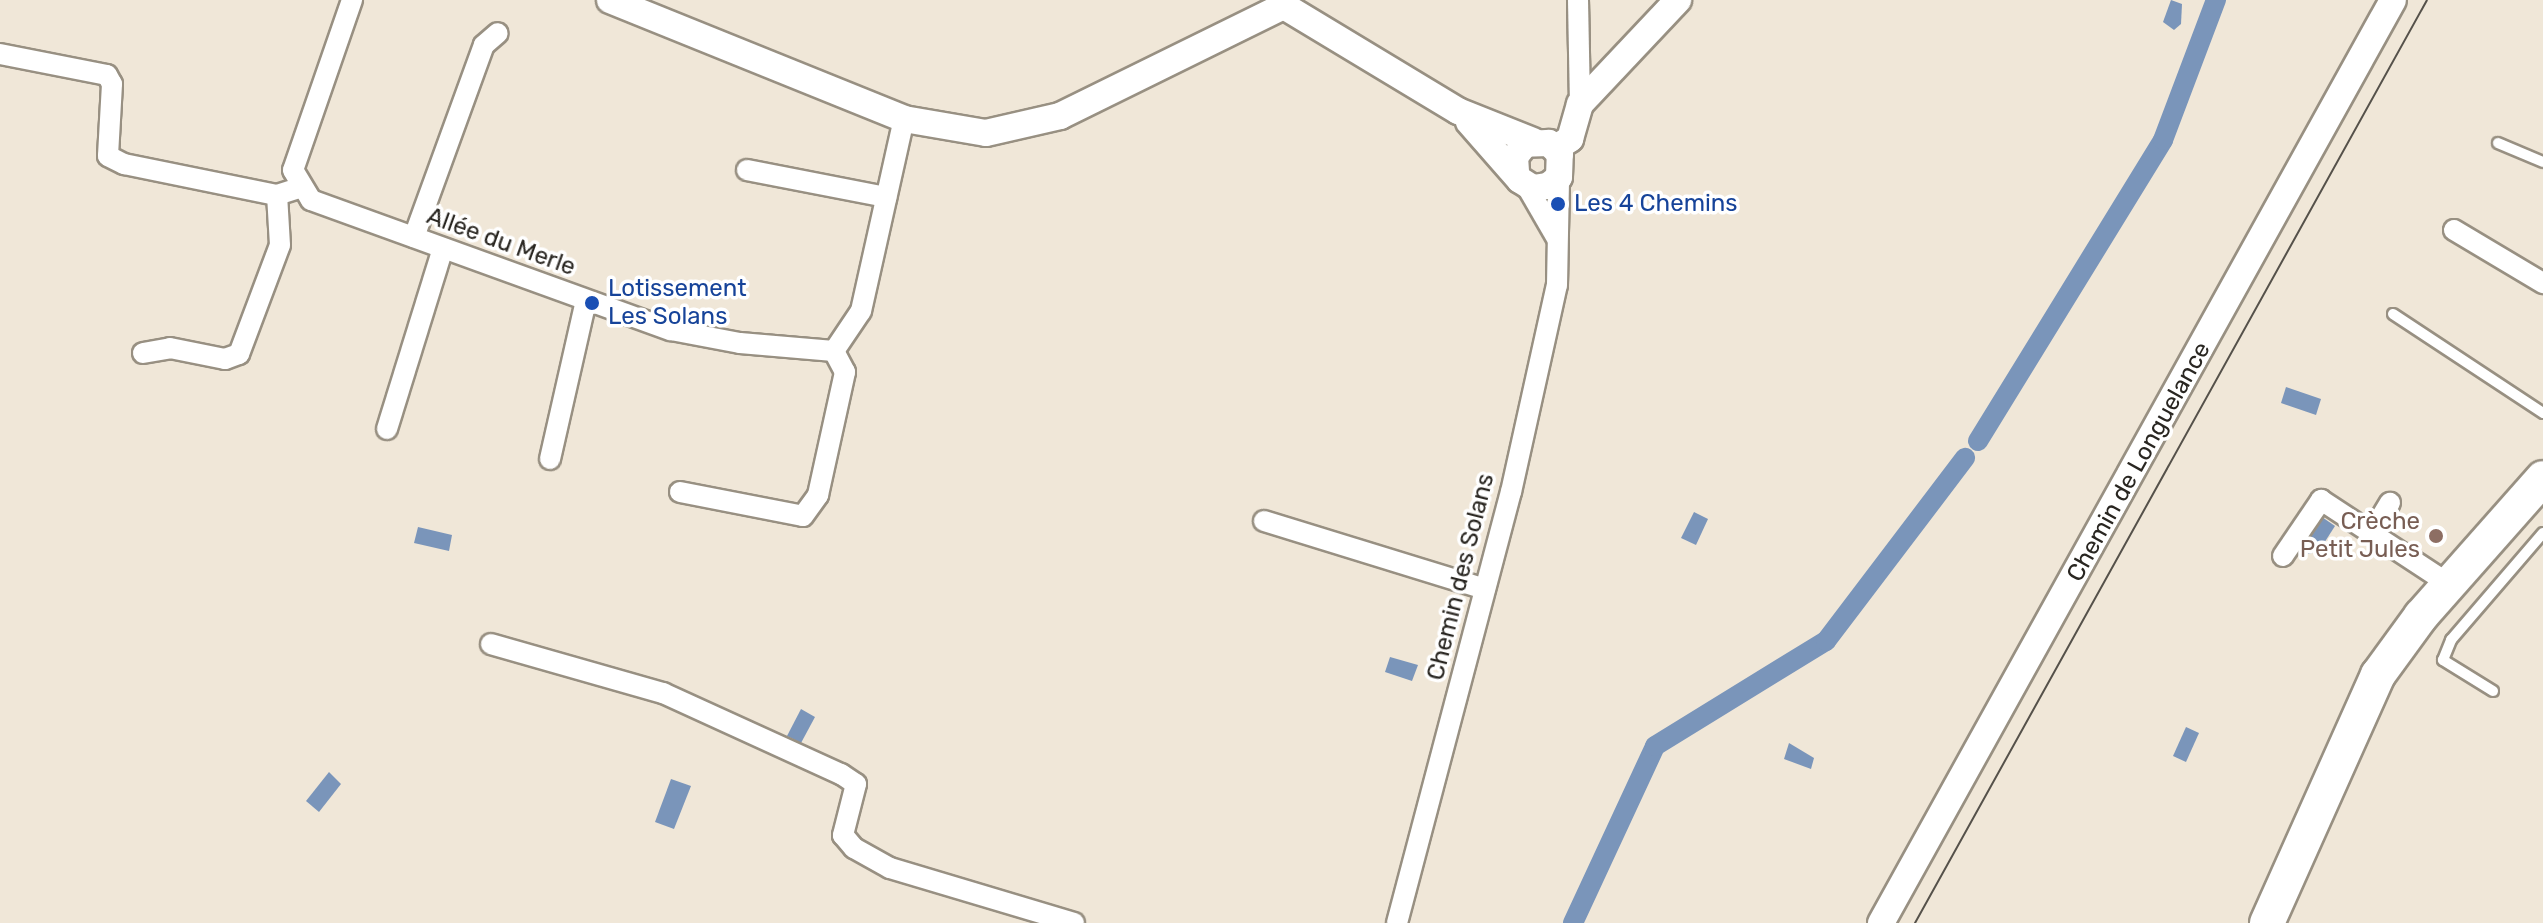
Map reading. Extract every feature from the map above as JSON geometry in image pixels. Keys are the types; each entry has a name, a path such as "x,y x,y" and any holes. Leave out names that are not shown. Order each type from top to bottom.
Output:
{"main road":[{"path":"2267,923 2378,675 2449,584 2543,478"}],"street":[{"path":"0,54 107,75 112,84 108,156 277,195 299,188 293,170 300,143 352,0"},
{"path":"610,0 904,119 986,133 1060,116 1279,3 1458,111 1544,145 1562,162 1559,177 1541,188 1521,179"},
{"path":"1521,179 1515,157 1570,139 1580,104 1578,0"},
{"path":"1580,104 1678,0"},
{"name":"Chemin de Longuelance","path":"1881,923 2393,0"},
{"path":"414,237 484,45 498,33"},
{"path":"1458,111 1521,179 1558,240"},
{"path":"680,492 803,516 818,495 845,372 834,351 861,311 904,119"},
{"path":"747,170 886,197"},
{"name":"Chemin des Solans","path":"1397,923 1485,589 1557,285 1559,177"},
{"name":"Allée du Merle","path":"299,188 311,200 671,330 740,343 834,351"},
{"path":"143,353 170,348 225,359 239,354 280,245 277,195"},
{"path":"2454,230 2543,283"},
{"path":"387,429 443,248"},
{"path":"550,459 586,301"},
{"path":"2283,556 2321,500 2373,531 2449,584"},
{"path":"2373,531 2390,503"},
{"path":"1264,521 1485,589"},
{"path":"491,644 663,693 841,774 856,784 843,835 854,848 890,868 1074,923"}],"lane":[{"path":"2498,143 2543,162"},
{"path":"2393,314 2543,413"},
{"path":"2493,691 2443,660 2451,640 2543,533"}],"water":[{"path":"2171,0 2182,4 2181,24 2174,30 2163,22"},
{"path":"2286,387 2321,399 2316,415 2281,403"},
{"path":"1694,512 1708,519 1696,545 1681,538"},
{"path":"2322,517 2335,526 2319,551 2308,554 2304,543"},
{"path":"418,527 452,535 449,551 414,543"},
{"path":"1390,657 1418,665 1412,681 1385,672"},
{"path":"801,709 815,717 801,743 787,736"},
{"path":"2186,727 2199,733 2186,762 2173,756"},
{"path":"1789,743 1814,758 1811,769 1784,759"},
{"path":"329,772 341,784 319,812 306,801"},
{"path":"671,779 691,786 674,829 655,822"}],"waterway":[{"path":"1978,441 2163,140 2216,0"},
{"path":"1573,923 1655,746 1826,641 1965,458"}],"tram line":[{"path":"1915,923 2427,0"}],"place":[{"name":"Les 4 Chemins","path":"1558,204"},
{"name":"Lotissement Les Solans","path":"592,303"},
{"name":"Crèche Petit Jules","path":"2436,536"}]}
